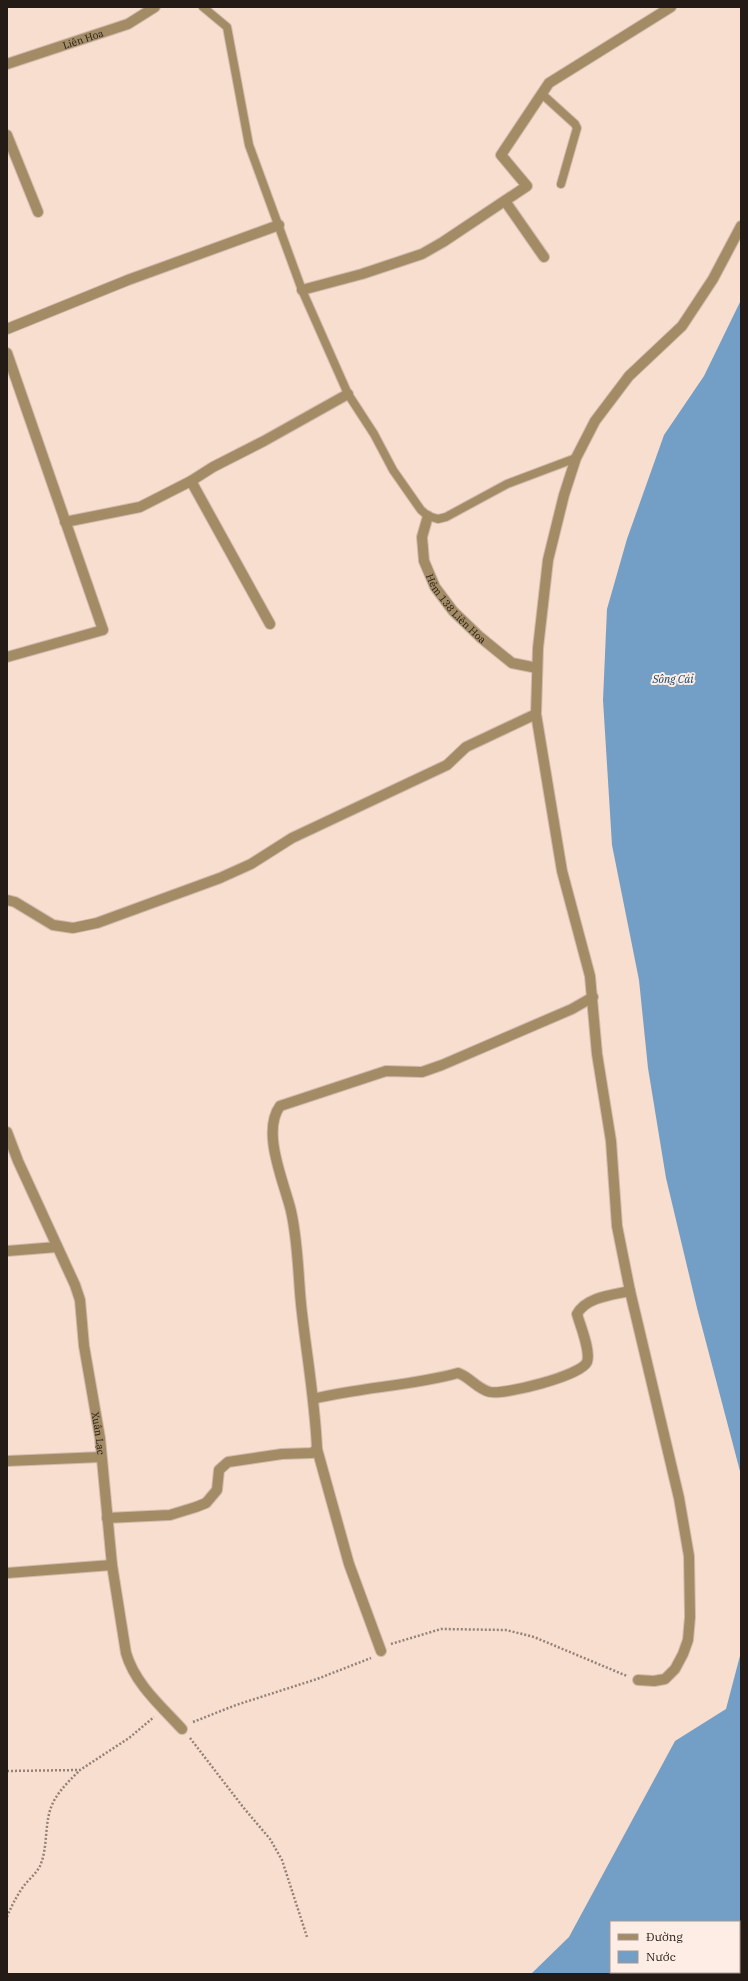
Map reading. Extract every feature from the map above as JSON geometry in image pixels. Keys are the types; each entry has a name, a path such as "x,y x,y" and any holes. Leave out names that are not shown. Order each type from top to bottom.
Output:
{"street":[{"name":"Liên Hoa","path":"7,64 128,24 155,7"},
{"path":"302,290 362,274 422,254 443,242 527,186 502,155 550,83 557,77 671,7"},
{"path":"7,135 38,212"},
{"path":"505,201 544,257"},
{"path":"7,329 128,280 279,224"},
{"path":"638,1680 654,1681 665,1679 675,1669 688,1640 690,1586 689,1556 679,1498 630,1291 617,1226 611,1141 597,1054 590,976 562,871 536,714 537,668 542,598 548,560 564,495 576,458 595,421 629,376 682,326 713,279 741,226"},
{"path":"7,353 103,630 7,657"},
{"path":"65,522 140,507 191,482 213,467 264,441 348,394"},
{"path":"191,482 270,624"},
{"name":"Hẻm 138 Liên Hoa","path":"428,516 422,537 424,560 435,587 453,610 480,637 512,663 537,668"},
{"path":"7,900 15,902 53,925 73,928 97,923 138,909 220,878 251,864 292,838 447,765 466,747 536,714"},
{"path":"381,1651 349,1564 317,1449 313,1399 301,1304 296,1239 291,1210 277,1164 274,1143 274,1119 276,1111 280,1106 386,1071 422,1072 442,1066 572,1009 593,997"},
{"name":"Xuân Lạc","path":"7,1132 75,1285 80,1300 84,1346 100,1438 112,1565 126,1653 130,1666 141,1684 182,1729"},
{"path":"7,1251 57,1247"},
{"path":"313,1399 333,1394 430,1381 458,1373 477,1385 492,1392 531,1385 567,1375 584,1365 588,1357 577,1314 580,1308 585,1304 630,1291"},
{"path":"107,1518 170,1515 196,1507 206,1503 216,1490 219,1470 228,1462 255,1457 312,1453 317,1449"},
{"path":"7,1461 101,1457"},
{"path":"7,1573 112,1565"}],"lane":[{"path":"203,7 227,27 249,145 302,290 348,394 374,434 393,470 421,510 428,516 438,519 446,517 507,484 576,458"},
{"path":"543,95 575,124 577,128 561,184"}],"path":[{"path":"307,1937 282,1860 270,1839 243,1808 199,1749 182,1729 195,1720 317,1679 367,1660 395,1642 441,1629 506,1630 534,1637 638,1680"},
{"path":"7,1917 12,1904 23,1887 40,1867 43,1858 49,1814 54,1800 62,1788 80,1770 129,1738 164,1709"},
{"path":"7,1771 80,1770"}],"water":[{"name":"Sông Cái","path":"741,300 741,1475 697,1308 666,1178 648,1068 639,980 612,845 603,700 607,609 627,539 664,435 704,376"},
{"path":"741,1652 741,1974 531,1974 569,1937 675,1741 726,1709"}]}
